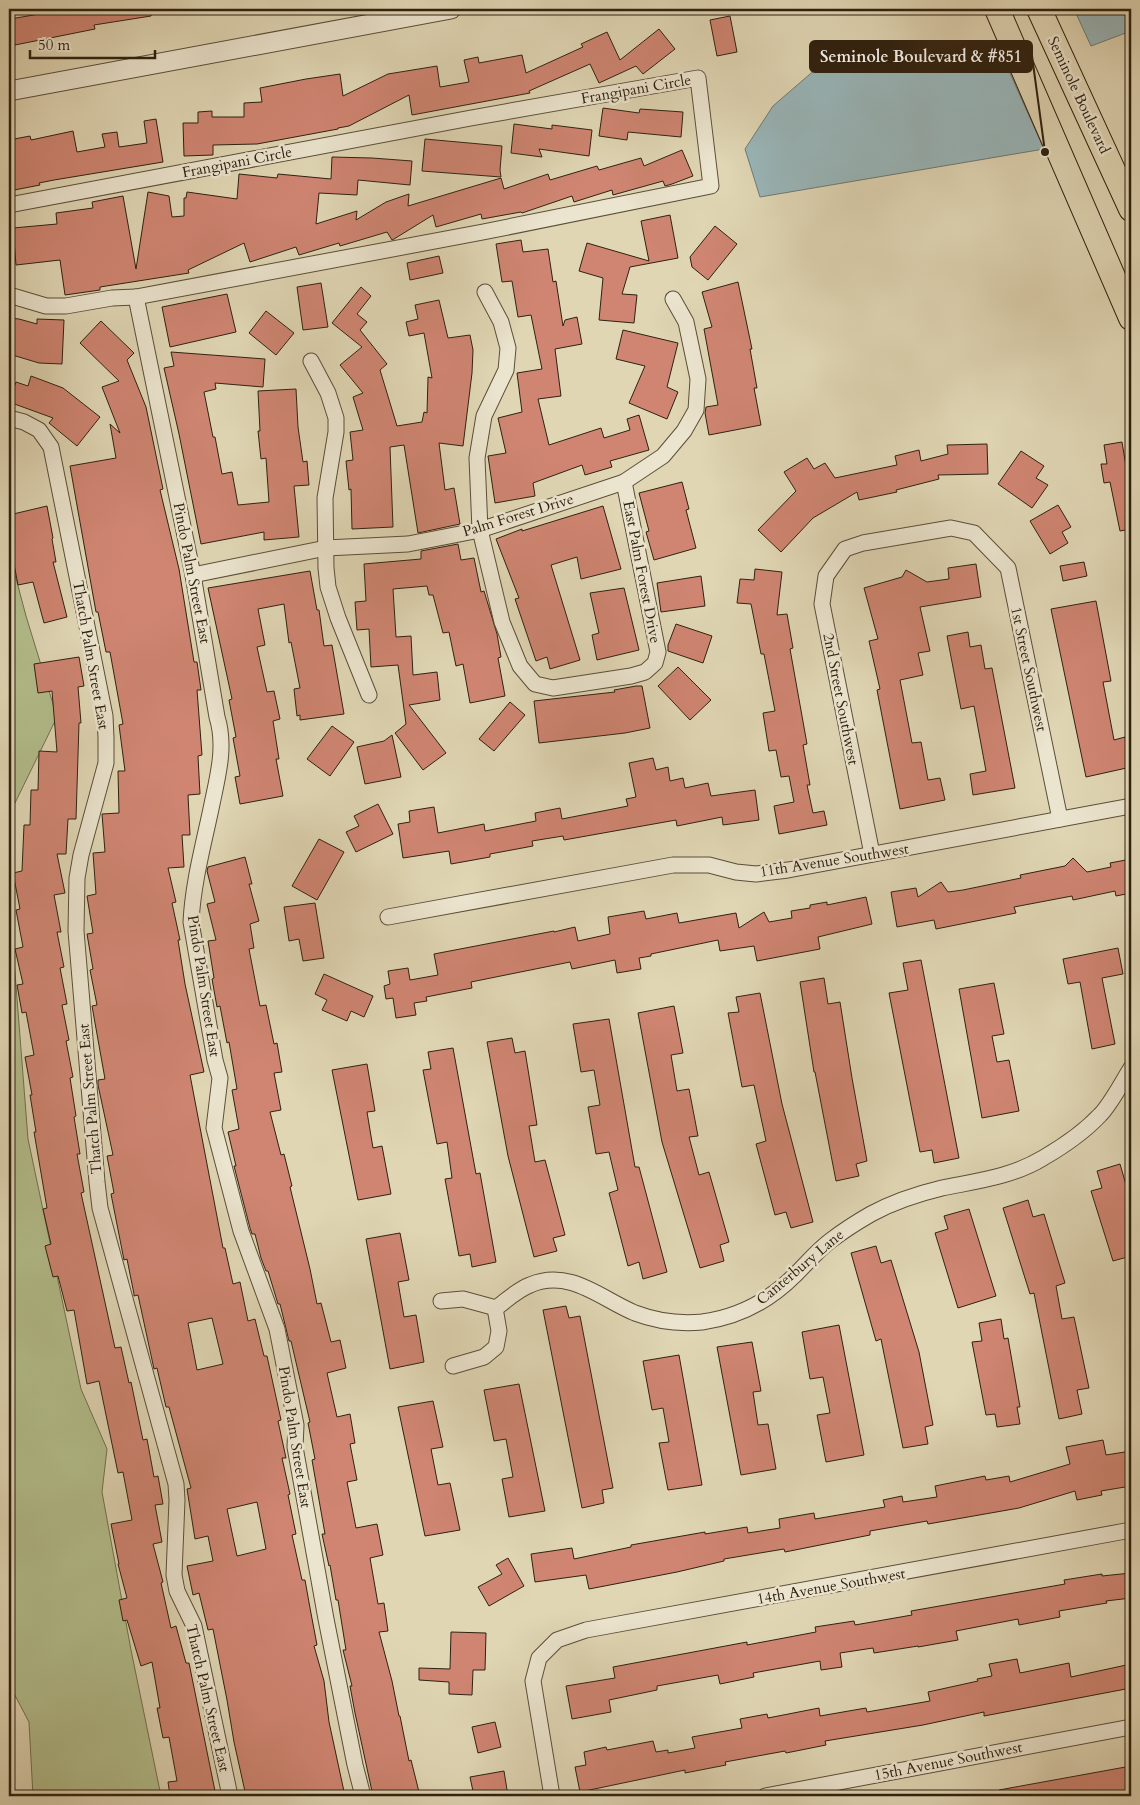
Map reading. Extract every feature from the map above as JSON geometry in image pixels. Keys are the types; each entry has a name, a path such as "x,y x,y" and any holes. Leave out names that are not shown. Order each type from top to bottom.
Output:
{"main road":[{"path":"997,9 1131,318"},
{"name":"Seminole Boulevard","path":"1039,9 1131,209"}],"street":[{"path":"9,91 440,10"},
{"name":"Frangipani Circle","path":"9,205 471,118 698,78 711,186 483,232 136,297"},
{"name":"East Palm Forest Drive","path":"485,292 501,322 508,348 506,370 484,416 476,458 480,530 502,622 520,666 535,684 553,688 631,676 645,672 655,663 658,652 624,482"},
{"path":"9,295 46,306 66,306 112,298 136,297"},
{"name":"Pindo Palm Street East","path":"136,297 194,575 217,717 221,729 222,747 218,773 192,899 191,922 214,1060 220,1078 214,1128 240,1231 277,1329 296,1425 295,1447 326,1619 363,1796"},
{"name":"Palm Forest Drive","path":"194,575 326,548 408,544 480,530 624,482 663,456 684,431 696,410 698,379 686,322 673,299"},
{"path":"311,361 328,393 336,418 336,432 325,498 326,568 330,595 369,695"},
{"name":"Thatch Palm Street East","path":"9,418 24,422 40,430 51,447 105,716 106,763 81,855 75,901 100,1208 176,1484 174,1575 177,1591 194,1626 230,1796"},
{"name":"1st Street Southwest","path":"845,549 863,543 950,528 974,532 1008,568 1060,819"},
{"name":"2nd Street Southwest","path":"845,549 826,576 822,604 872,854"},
{"name":"11th Avenue Southwest","path":"388,917 672,865 709,865 736,872 756,874 788,870 1131,806"},
{"name":"Canterbury Lane","path":"495,1308 518,1290 529,1285 541,1281 562,1280 586,1288 634,1312 665,1321 700,1322 736,1314 754,1307 771,1296 829,1241 872,1214 920,1194 1007,1174 1042,1159 1101,1115 1131,1068"},
{"path":"440,1301 463,1299 495,1308 500,1331 496,1346 484,1357 453,1366"},
{"name":"14th Avenue Southwest","path":"552,1796 533,1681 539,1658 557,1640 586,1630 1131,1530"},
{"name":"15th Avenue Southwest","path":"765,1796 1131,1727"}],"green space":[{"path":"9,552 26,616 57,717 14,805 14,960 28,1139 81,1389 107,1449 102,1492 131,1650 161,1796 33,1796 29,1722 9,1684"}],"water":[{"path":"1074,9 1131,9 1131,31 1091,46"},
{"path":"930,50 1000,51 1044,149 760,197 745,149 773,106 817,68 879,55"}],"building":[{"path":"57,9 151,9 151,16 94,25 95,29 15,45 10,19 57,11"},
{"path":"730,16 737,52 717,56 710,20"},
{"path":"659,29 675,49 643,74 636,66 599,83 590,64 529,91 530,93 412,115 409,95 349,126 338,129 257,144 213,145 213,155 184,156 183,123 198,123 198,112 212,111 212,117 244,117 244,103 262,102 260,88 340,74 343,96 388,74 437,66 440,87 469,82 464,60 478,57 479,63 522,55 526,73 583,47 581,44 607,32 620,60"},
{"path":"603,108 639,113 640,109 683,112 681,137 628,132 627,140 599,136"},
{"path":"156,119 163,162 54,180 39,183 40,185 9,191 9,140 30,136 31,140 73,131 77,152 105,147 102,134 117,132 119,147 147,143 144,121"},
{"path":"514,124 552,129 552,125 592,130 589,156 539,149 542,157 511,153"},
{"path":"425,139 502,146 501,177 422,171"},
{"path":"682,150 693,176 672,184 665,186 663,181 613,195 612,190 574,202 572,196 522,213 482,219 481,214 436,227 433,215 392,240 387,232 340,246 339,243 299,255 296,247 250,262 244,243 188,270 189,273 100,287 100,290 65,295 60,260 16,265 13,228 57,224 56,213 93,208 92,202 123,196 136,269 148,192 169,196 172,217 184,216 184,198 186,198 187,192 237,199 239,174 277,178 278,174 331,179 332,157 412,161 410,185 358,180 357,195 319,193 316,224 357,211 356,220 386,202 409,194 408,206 501,178 504,189 548,174 550,180 597,166 599,170 641,158 644,166"},
{"path":"670,215 678,258 630,267 622,294 637,295 634,323 599,320 603,278 579,271 587,243 649,261 641,221"},
{"path":"715,226 737,244 708,280 692,267 690,257"},
{"path":"521,240 523,252 548,249 553,282 556,281 563,326 565,320 577,317 582,344 555,349 561,396 538,399 549,445 601,428 604,438 630,430 627,419 639,415 649,450 610,461 612,467 585,475 582,465 533,483 535,496 495,503 488,456 506,453 498,418 522,412 517,373 542,369 531,315 518,317 512,281 502,282 496,244"},
{"path":"439,256 443,273 410,280 407,263"},
{"path":"738,282 752,349 750,349 757,388 754,388 761,425 709,435 705,413 706,407 718,405 704,329 712,327 702,292"},
{"path":"321,283 328,327 303,330 297,287"},
{"path":"361,287 371,296 357,314 367,322 360,330 387,364 380,370 397,426 422,422 424,412 427,413 428,377 432,378 424,333 409,336 406,322 418,319 415,305 439,300 448,338 470,335 473,350 472,373 463,446 439,443 445,490 454,488 460,524 418,533 404,445 390,447 393,527 352,529 351,489 349,490 346,461 353,460 350,432 363,430 353,397 363,393 340,365 362,347 332,323"},
{"path":"227,294 236,332 170,347 162,307"},
{"path":"266,311 294,333 276,355 249,333"},
{"path":"9,318 37,324 37,319 64,320 62,364 39,363 9,354"},
{"path":"101,321 134,353 127,360 146,407 163,489 160,490 179,569 194,662 197,662 201,690 197,690 202,755 198,756 200,794 188,795 190,835 182,835 184,867 168,868 176,902 172,903 180,940 178,940 185,984 204,1072 190,1075 223,1248 225,1248 233,1284 240,1282 248,1321 255,1319 264,1356 267,1356 281,1420 278,1421 286,1458 282,1458 296,1534 292,1535 302,1580 305,1580 317,1645 314,1646 324,1681 329,1722 345,1796 246,1796 213,1629 208,1630 199,1593 193,1595 187,1566 213,1561 208,1536 195,1539 187,1489 191,1488 169,1407 166,1407 157,1368 154,1369 138,1295 134,1296 127,1259 124,1260 111,1194 114,1193 107,1156 113,1155 98,1085 98,1080 105,1079 92,1006 97,1005 90,970 93,969 87,934 93,933 87,896 96,894 93,853 105,852 102,814 119,813 118,771 125,771 119,725 123,724 110,652 106,652 98,612 96,612 70,466 116,458 110,424 120,433 102,387 119,381 80,343","holes":["212,1318 223,1364 197,1370 188,1323","257,1502 266,1549 237,1556 227,1509"]},
{"path":"623,330 678,343 667,387 678,392 667,419 629,403 645,366 616,359"},
{"path":"171,352 265,359 263,387 215,383 216,389 204,392 222,474 232,472 238,505 269,502 266,458 261,459 258,431 260,431 258,391 296,389 298,427 303,462 307,461 309,485 294,486 299,537 264,540 264,532 201,544 164,368 174,366"},
{"path":"31,376 63,388 100,417 77,446 49,423 53,418 9,402 16,382 28,386"},
{"path":"1122,442 1131,497 1131,529 1120,531 1110,482 1104,483 1101,464 1107,464 1104,445"},
{"path":"987,444 988,474 938,475 939,479 896,490 897,492 859,500 857,492 813,518 781,552 758,530 796,491 784,472 807,458 814,469 825,463 835,478 897,465 895,456 919,450 921,461 948,454 947,445"},
{"path":"1021,451 1044,466 1036,478 1048,485 1032,508 998,484"},
{"path":"682,482 689,509 686,510 696,548 654,560 646,532 649,531 639,493"},
{"path":"1058,505 1071,527 1062,532 1068,543 1050,554 1030,521"},
{"path":"47,506 56,562 53,562 67,617 44,623 33,582 18,585 11,548 9,548 9,515"},
{"path":"603,506 621,569 581,579 577,557 551,565 580,660 550,669 547,657 536,661 515,599 519,598 496,539 522,529 522,531"},
{"path":"458,544 461,560 474,558 481,592 484,591 497,634 501,657 498,658 505,696 470,703 463,664 456,666 449,632 443,633 433,595 429,595 427,586 393,589 396,637 411,636 413,675 437,672 440,700 409,705 446,753 423,770 395,733 406,724 398,665 371,667 369,629 357,630 355,602 366,601 364,564 421,559 421,551"},
{"path":"1084,562 1087,576 1063,581 1060,566"},
{"path":"976,564 981,597 920,607 930,651 918,653 923,675 900,680 912,743 921,742 928,780 940,778 945,800 900,809 877,690 880,689 869,641 878,639 864,588 902,577 906,570 927,582 949,579 948,568"},
{"path":"755,569 782,572 777,615 787,614 793,648 790,649 807,744 803,745 810,785 807,785 813,813 824,811 827,825 779,834 774,806 794,802 789,776 781,777 776,750 769,751 763,713 775,711 764,654 761,654 751,604 737,603 740,579 754,580"},
{"path":"310,571 317,610 319,610 324,646 332,645 344,714 300,720 300,715 297,716 294,689 300,688 291,642 289,643 284,604 258,609 265,645 257,647 267,692 274,691 280,719 273,721 279,759 276,759 283,796 240,804 235,777 240,776 233,738 236,737 229,700 232,699 208,588"},
{"path":"701,576 705,606 661,612 657,583"},
{"path":"624,588 639,650 597,660 592,635 599,633 590,593"},
{"path":"1096,601 1111,681 1103,682 1114,740 1125,737 1131,767 1086,777 1051,609"},
{"path":"676,624 712,636 703,663 668,651 668,645"},
{"path":"968,632 970,647 981,645 985,669 992,668 1015,788 973,795 970,774 986,771 974,706 961,709 947,636"},
{"path":"79,657 84,686 78,687 81,723 79,723 76,819 68,819 66,854 57,854 65,893 54,895 61,932 57,932 64,967 60,968 67,1004 62,1005 69,1040 66,1041 73,1077 70,1078 80,1154 77,1154 84,1192 81,1193 115,1348 121,1347 129,1383 131,1382 143,1440 147,1439 154,1477 158,1476 163,1504 155,1505 162,1542 153,1544 163,1582 161,1583 171,1628 176,1626 186,1663 189,1663 216,1796 170,1796 168,1782 177,1781 169,1737 163,1738 157,1708 160,1708 152,1662 141,1666 127,1620 123,1621 119,1600 127,1598 118,1564 111,1524 132,1520 123,1472 118,1473 99,1381 87,1384 74,1310 67,1311 58,1276 53,1277 45,1246 51,1244 43,1209 47,1208 34,1132 36,1132 30,1095 32,1095 25,1057 34,1055 26,1012 22,1013 17,985 23,984 15,949 23,947 16,910 20,909 13,873 22,871 24,825 30,825 31,790 38,790 39,751 57,752 52,691 38,693 34,664"},
{"path":"678,667 711,700 690,720 658,686"},
{"path":"642,686 650,728 625,733 539,743 534,701 615,692 614,690"},
{"path":"510,702 525,715 494,751 479,739"},
{"path":"332,726 354,742 330,776 307,759"},
{"path":"392,735 401,777 365,784 357,747 384,741"},
{"path":"653,758 656,770 668,767 670,781 683,778 685,788 708,783 711,796 755,790 759,820 723,825 722,817 677,826 676,820 564,840 563,836 532,841 533,846 490,854 490,857 451,864 449,851 403,858 398,824 410,822 409,811 434,807 438,833 484,824 485,831 536,821 535,813 560,808 562,819 628,806 626,799 636,797 629,763"},
{"path":"378,804 393,834 356,852 346,832 359,826 354,816"},
{"path":"319,839 344,852 317,900 292,886"},
{"path":"245,857 252,884 249,884 259,921 250,924 254,948 249,949 260,1006 266,1005 274,1044 277,1043 282,1072 274,1073 281,1110 270,1112 281,1155 284,1154 292,1186 290,1187 317,1304 321,1303 331,1342 340,1340 346,1368 327,1373 337,1417 350,1414 355,1443 350,1444 357,1480 347,1482 356,1528 377,1524 383,1555 370,1558 378,1604 384,1603 388,1631 379,1632 392,1681 409,1761 411,1760 420,1796 373,1796 355,1713 350,1686 352,1686 343,1650 346,1650 338,1600 336,1600 322,1534 325,1534 312,1460 315,1459 308,1423 310,1422 291,1341 289,1341 280,1304 278,1304 268,1271 266,1271 261,1258 255,1234 252,1234 250,1228 234,1166 236,1166 228,1132 239,1129 232,1090 237,1089 229,1042 227,1043 220,1006 217,1007 212,979 214,978 208,941 216,940 207,904 215,902 207,871 208,867"},
{"path":"1073,858 1087,872 1111,867 1110,863 1131,859 1131,893 1116,896 1115,891 1073,900 1072,896 1014,907 1016,913 936,929 934,920 897,927 891,892 916,888 918,897 941,882 948,892 963,890 1021,878 1020,875 1065,866"},
{"path":"866,897 872,924 818,937 820,949 757,961 754,946 720,951 718,940 639,958 641,969 617,973 615,960 572,969 570,962 471,982 472,988 426,997 427,1001 414,1003 416,1015 396,1018 393,998 386,999 384,986 390,984 388,971 408,968 410,980 438,975 434,954 575,927 578,941 610,934 608,917 644,911 646,919 677,913 679,923 736,913 739,928 764,912 769,922 792,918 791,911 810,908 810,905 827,902 827,905"},
{"path":"315,903 324,958 303,961 299,939 289,941 284,907"},
{"path":"1118,948 1123,974 1102,978 1115,1044 1092,1049 1080,982 1068,984 1063,959"},
{"path":"921,960 959,1158 934,1163 932,1150 920,1152 889,993 908,990 903,963"},
{"path":"324,974 373,996 364,1017 351,1011 347,1021 322,1010 327,1000 315,994"},
{"path":"824,978 828,1004 840,1002 867,1161 856,1164 859,1176 836,1181 814,1072 800,982"},
{"path":"994,983 1004,1034 992,1036 997,1062 1009,1060 1019,1111 982,1118 959,989"},
{"path":"760,993 782,1104 813,1222 791,1228 786,1212 775,1215 756,1144 766,1141 754,1085 742,1087 728,1013 739,1012 736,997"},
{"path":"674,1006 683,1053 671,1055 677,1091 689,1089 698,1136 689,1137 699,1175 709,1172 729,1242 720,1245 724,1261 700,1268 662,1142 638,1013"},
{"path":"609,1019 635,1167 639,1167 667,1272 643,1279 639,1262 628,1266 609,1193 618,1190 609,1152 596,1154 588,1107 600,1105 594,1070 581,1072 573,1024"},
{"path":"512,1038 515,1053 525,1051 537,1125 529,1126 535,1162 545,1160 565,1235 553,1238 557,1251 534,1257 508,1156 487,1042"},
{"path":"453,1048 476,1174 480,1173 496,1262 472,1267 470,1254 459,1256 445,1179 452,1178 447,1142 437,1144 423,1070 431,1069 428,1052"},
{"path":"367,1064 375,1111 367,1112 373,1148 382,1146 391,1194 358,1200 332,1070"},
{"path":"1120,1164 1131,1202 1131,1256 1113,1261 1091,1191 1102,1188 1097,1171"},
{"path":"1028,1200 1033,1217 1044,1214 1065,1283 1056,1286 1062,1319 1074,1317 1089,1388 1077,1390 1082,1414 1059,1419 1034,1293 1030,1294 1003,1208"},
{"path":"969,1209 996,1296 958,1308 935,1233 948,1229 944,1216"},
{"path":"400,1233 409,1280 398,1282 404,1317 416,1315 424,1362 390,1369 366,1239"},
{"path":"876,1246 881,1263 891,1260 919,1352 933,1425 925,1427 928,1444 903,1448 881,1339 876,1341 851,1253"},
{"path":"566,1306 569,1318 580,1316 613,1488 602,1490 604,1503 582,1508 543,1310"},
{"path":"1001,1319 1004,1339 1008,1338 1020,1407 1017,1407 1020,1424 997,1427 995,1414 986,1415 972,1342 982,1341 979,1323"},
{"path":"839,1325 864,1455 826,1462 817,1415 830,1413 823,1377 810,1379 802,1332"},
{"path":"752,1342 761,1391 753,1392 758,1425 768,1424 776,1469 741,1475 717,1347"},
{"path":"679,1355 702,1485 668,1490 659,1443 669,1442 663,1408 652,1410 643,1361"},
{"path":"519,1384 545,1511 509,1517 502,1479 513,1477 506,1439 494,1441 484,1390"},
{"path":"433,1401 443,1447 431,1449 438,1485 450,1483 460,1530 425,1536 398,1407"},
{"path":"1103,1440 1106,1455 1131,1451 1131,1486 1101,1491 1102,1495 1077,1500 1075,1491 1019,1508 928,1524 927,1521 870,1531 870,1535 785,1552 784,1549 724,1559 724,1561 677,1572 589,1589 586,1575 535,1582 531,1554 572,1548 574,1559 631,1547 631,1545 705,1532 705,1534 747,1527 748,1533 780,1528 779,1519 814,1513 815,1519 885,1507 883,1500 902,1496 903,1502 937,1497 935,1486 985,1476 986,1480 1009,1476 1010,1482 1070,1464 1066,1447"},
{"path":"508,1558 524,1586 489,1606 478,1587 502,1574 496,1565"},
{"path":"1131,1573 1131,1598 1059,1611 1060,1617 1019,1625 1018,1619 956,1631 958,1640 918,1647 874,1653 873,1648 840,1653 842,1667 821,1670 820,1661 753,1673 754,1677 720,1684 718,1675 657,1686 657,1690 609,1700 611,1712 572,1719 566,1686 615,1678 613,1667 747,1642 747,1645 816,1632 815,1627 854,1621 855,1625 912,1615 911,1611 1065,1584 1064,1580 1102,1574 1102,1576"},
{"path":"451,1632 486,1633 485,1670 473,1670 472,1695 449,1694 449,1682 419,1680 419,1668 450,1669"},
{"path":"1017,1659 1020,1673 1069,1663 1071,1677 1131,1664 1131,1688 984,1716 984,1712 923,1725 825,1741 826,1745 725,1762 726,1765 685,1773 685,1770 580,1792 575,1767 586,1765 584,1752 606,1747 607,1750 653,1741 656,1752 668,1750 668,1753 695,1748 692,1737 742,1728 740,1719 767,1714 768,1718 819,1708 820,1716 866,1708 867,1712 930,1701 928,1692 992,1676 989,1664"},
{"path":"495,1722 501,1747 478,1753 472,1727"},
{"path":"1131,1766 1131,1796 999,1796 999,1790"},
{"path":"504,1771 508,1796 474,1796 470,1777"}],"place":[{"name":"Seminole Boulevard & #851","path":"1045,152"}]}
